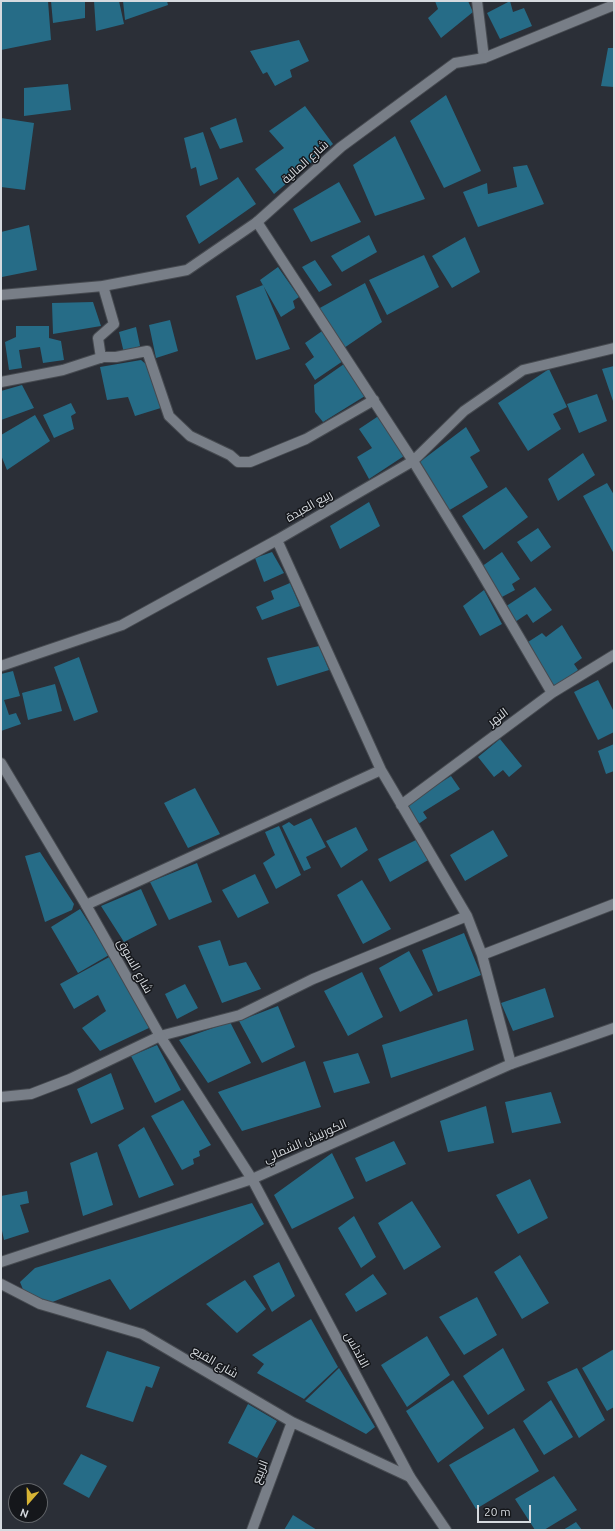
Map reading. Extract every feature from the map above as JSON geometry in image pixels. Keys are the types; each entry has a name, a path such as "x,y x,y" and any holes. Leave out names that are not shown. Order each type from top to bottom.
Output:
{"street":[{"path":"477,1 484,58"},
{"name":"شارع المالية","path":"1,295 103,286 187,270 257,222 341,147 455,63 484,58 614,5"},
{"path":"257,222 413,461 475,562 552,693"},
{"path":"101,358 98,338 114,324 103,286"},
{"name":"ربيع العبدة","path":"1,666 122,625 277,540 413,461 464,411 523,370 614,348"},
{"path":"1,382 63,370 103,357 116,357 146,351 170,416 190,436 230,455 238,462 250,462 306,439 374,400"},
{"path":"277,540 382,770 467,916 482,955 511,1064"},
{"name":"النهر","path":"401,805 552,693 614,655"},
{"name":"شارع السوق","path":"1,763 86,905 160,1036 252,1179"},
{"path":"86,905 382,770"},
{"path":"482,955 614,904"},
{"path":"1,1097 31,1094 70,1079 160,1036 240,1015 313,979 467,916"},
{"name":"الكورنيش الشمالي","path":"1,1262 252,1179 511,1064 614,1028"},
{"name":"الاندلس","path":"252,1179 410,1477 446,1530"},
{"name":"شارع القبع","path":"1,1284 40,1304 142,1334 292,1422 410,1477"},
{"name":"الربيع","path":"252,1530 292,1422"}],"building":[{"path":"1,1 48,1 51,40 1,50"},
{"path":"51,1 85,1 85,18 53,23"},
{"path":"94,1 119,1 124,24 96,31"},
{"path":"123,1 167,1 168,5 125,20"},
{"path":"435,1 468,1 473,12 441,38 428,18 438,9"},
{"path":"510,1 513,12 524,8 532,26 500,39 487,13"},
{"path":"299,40 309,61 290,70 292,77 275,86 267,72 263,74 250,51"},
{"path":"608,48 614,48 614,87 601,86"},
{"path":"68,84 71,110 24,116 24,88"},
{"path":"446,95 481,171 444,188 410,121"},
{"path":"305,106 333,144 274,194 255,169 284,148 269,131"},
{"path":"1,118 34,123 25,190 1,187"},
{"path":"236,118 243,142 220,149 210,128"},
{"path":"203,132 218,179 200,186 196,167 191,169 184,138"},
{"path":"395,136 425,199 375,216 353,165"},
{"path":"527,165 544,204 478,227 463,192 487,183 488,194 517,187 513,167"},
{"path":"238,177 256,204 199,244 186,216"},
{"path":"339,182 361,222 311,242 293,209"},
{"path":"29,225 37,270 2,277 1,232"},
{"path":"369,235 377,252 342,272 331,256"},
{"path":"465,237 480,272 452,288 432,256"},
{"path":"424,255 439,287 387,315 369,280"},
{"path":"315,260 332,285 319,292 302,267"},
{"path":"278,267 299,297 293,301 295,308 281,317 260,280"},
{"path":"365,283 382,322 344,348 318,309"},
{"path":"263,285 290,349 256,360 236,296"},
{"path":"93,302 101,326 53,334 52,303"},
{"path":"170,320 178,351 156,358 149,325"},
{"path":"16,326 49,326 49,338 61,341 64,360 43,363 40,347 19,350 22,368 9,370 5,342 16,337"},
{"path":"136,327 140,346 124,353 119,332"},
{"path":"325,329 343,361 315,380 305,364 314,357 305,343"},
{"path":"141,360 147,365 164,407 135,416 128,397 107,400 100,367"},
{"path":"344,364 365,396 323,422 315,412 314,385"},
{"path":"614,366 614,404 602,369"},
{"path":"549,369 567,407 553,414 561,429 528,451 498,403"},
{"path":"22,385 34,408 1,420 1,391"},
{"path":"597,394 607,421 579,433 567,404"},
{"path":"71,403 76,413 71,416 74,429 54,438 43,415"},
{"path":"35,415 50,441 7,470 1,455 1,435"},
{"path":"380,415 404,456 369,479 357,457 372,448 359,429"},
{"path":"466,427 480,451 470,457 488,487 448,511 417,464"},
{"path":"583,453 595,475 558,501 548,479"},
{"path":"607,483 614,495 614,554 583,496"},
{"path":"506,487 528,517 484,550 462,516"},
{"path":"369,502 380,526 340,549 330,526"},
{"path":"538,528 551,547 531,562 517,542"},
{"path":"272,552 284,573 264,582 255,558"},
{"path":"502,552 520,579 512,584 515,590 500,598 481,567"},
{"path":"290,583 300,606 262,620 256,607 274,599 271,591"},
{"path":"535,587 552,610 533,623 527,614 515,622 505,607"},
{"path":"484,590 502,624 480,636 463,606"},
{"path":"562,625 582,658 574,664 578,670 552,689 538,666 541,664 528,642 542,633 546,637"},
{"path":"319,646 329,670 277,686 267,658"},
{"path":"79,657 98,712 74,721 54,667"},
{"path":"13,671 20,696 4,700 9,715 16,713 21,724 1,731 1,674"},
{"path":"598,680 614,712 614,732 598,740 574,692"},
{"path":"55,684 62,711 28,720 22,693"},
{"path":"500,739 522,766 509,777 503,770 494,777 478,757"},
{"path":"614,744 614,771 606,774 598,751"},
{"path":"451,776 460,789 423,812 427,818 417,825 405,805"},
{"path":"195,788 220,834 188,848 164,803"},
{"path":"311,818 326,847 306,857 311,868 304,871 282,826 289,822 294,826"},
{"path":"279,826 301,875 276,889 263,863 275,855 265,832"},
{"path":"356,827 368,850 341,868 326,841"},
{"path":"493,830 508,856 465,881 450,855"},
{"path":"418,839 430,859 390,882 378,859"},
{"path":"40,852 74,904 72,910 45,922 25,856"},
{"path":"197,863 212,902 169,920 150,882"},
{"path":"255,874 269,903 238,918 222,890"},
{"path":"362,880 391,929 363,944 337,895"},
{"path":"141,889 157,925 124,942 101,906"},
{"path":"80,909 109,955 78,973 51,927"},
{"path":"464,933 481,975 438,992 422,950"},
{"path":"220,940 229,966 246,962 261,989 222,1003 198,946"},
{"path":"409,951 433,995 400,1012 379,968"},
{"path":"113,955 151,1027 100,1051 82,1028 106,1011 98,995 74,1009 60,984"},
{"path":"362,972 383,1017 348,1036 324,991"},
{"path":"185,984 198,1008 177,1019 165,994"},
{"path":"545,988 554,1017 513,1031 501,1003"},
{"path":"278,1006 295,1047 262,1063 239,1021"},
{"path":"467,1019 474,1050 391,1078 382,1045"},
{"path":"230,1022 251,1063 208,1083 179,1040"},
{"path":"157,1045 181,1090 155,1103 131,1056"},
{"path":"358,1053 370,1083 334,1093 323,1062"},
{"path":"305,1061 321,1107 242,1131 218,1092"},
{"path":"111,1073 124,1109 91,1124 77,1089"},
{"path":"551,1092 561,1123 512,1133 505,1102"},
{"path":"183,1100 211,1145 199,1151 200,1156 193,1159 194,1164 182,1170 151,1116"},
{"path":"486,1106 494,1143 448,1152 440,1121"},
{"path":"144,1127 174,1185 139,1198 118,1145"},
{"path":"394,1141 406,1164 366,1182 355,1158"},
{"path":"97,1152 113,1205 83,1216 70,1163"},
{"path":"332,1153 354,1198 292,1229 274,1195"},
{"path":"530,1179 548,1218 518,1234 496,1195"},
{"path":"27,1191 29,1203 20,1205 29,1232 4,1240 1,1226 1,1196"},
{"path":"412,1201 441,1247 404,1270 378,1223"},
{"path":"252,1203 264,1224 130,1310 110,1279 50,1303 24,1292 20,1282 35,1268"},
{"path":"354,1216 376,1257 361,1268 338,1228"},
{"path":"520,1255 549,1303 522,1319 494,1272"},
{"path":"279,1262 295,1296 272,1312 253,1276"},
{"path":"373,1274 387,1294 356,1312 345,1294"},
{"path":"245,1280 266,1309 237,1333 206,1304"},
{"path":"477,1297 497,1335 464,1355 439,1317"},
{"path":"311,1319 338,1367 304,1399 257,1373 264,1364 252,1355"},
{"path":"427,1336 450,1375 407,1407 381,1365"},
{"path":"503,1348 525,1390 488,1415 463,1376"},
{"path":"614,1349 614,1407 607,1411 582,1368"},
{"path":"107,1351 160,1367 152,1388 146,1386 133,1422 86,1407"},
{"path":"339,1368 375,1427 366,1434 305,1401"},
{"path":"577,1368 605,1420 579,1438 547,1382"},
{"path":"453,1380 484,1428 438,1463 406,1411"},
{"path":"551,1400 573,1437 544,1455 523,1421"},
{"path":"248,1404 277,1421 257,1458 228,1443"},
{"path":"514,1428 539,1471 476,1509 449,1465"},
{"path":"81,1454 107,1466 89,1498 63,1484"},
{"path":"554,1476 577,1510 544,1530 535,1530 515,1499"},
{"path":"293,1515 317,1530 284,1530"},
{"path":"576,1522 582,1530 563,1530"}]}
